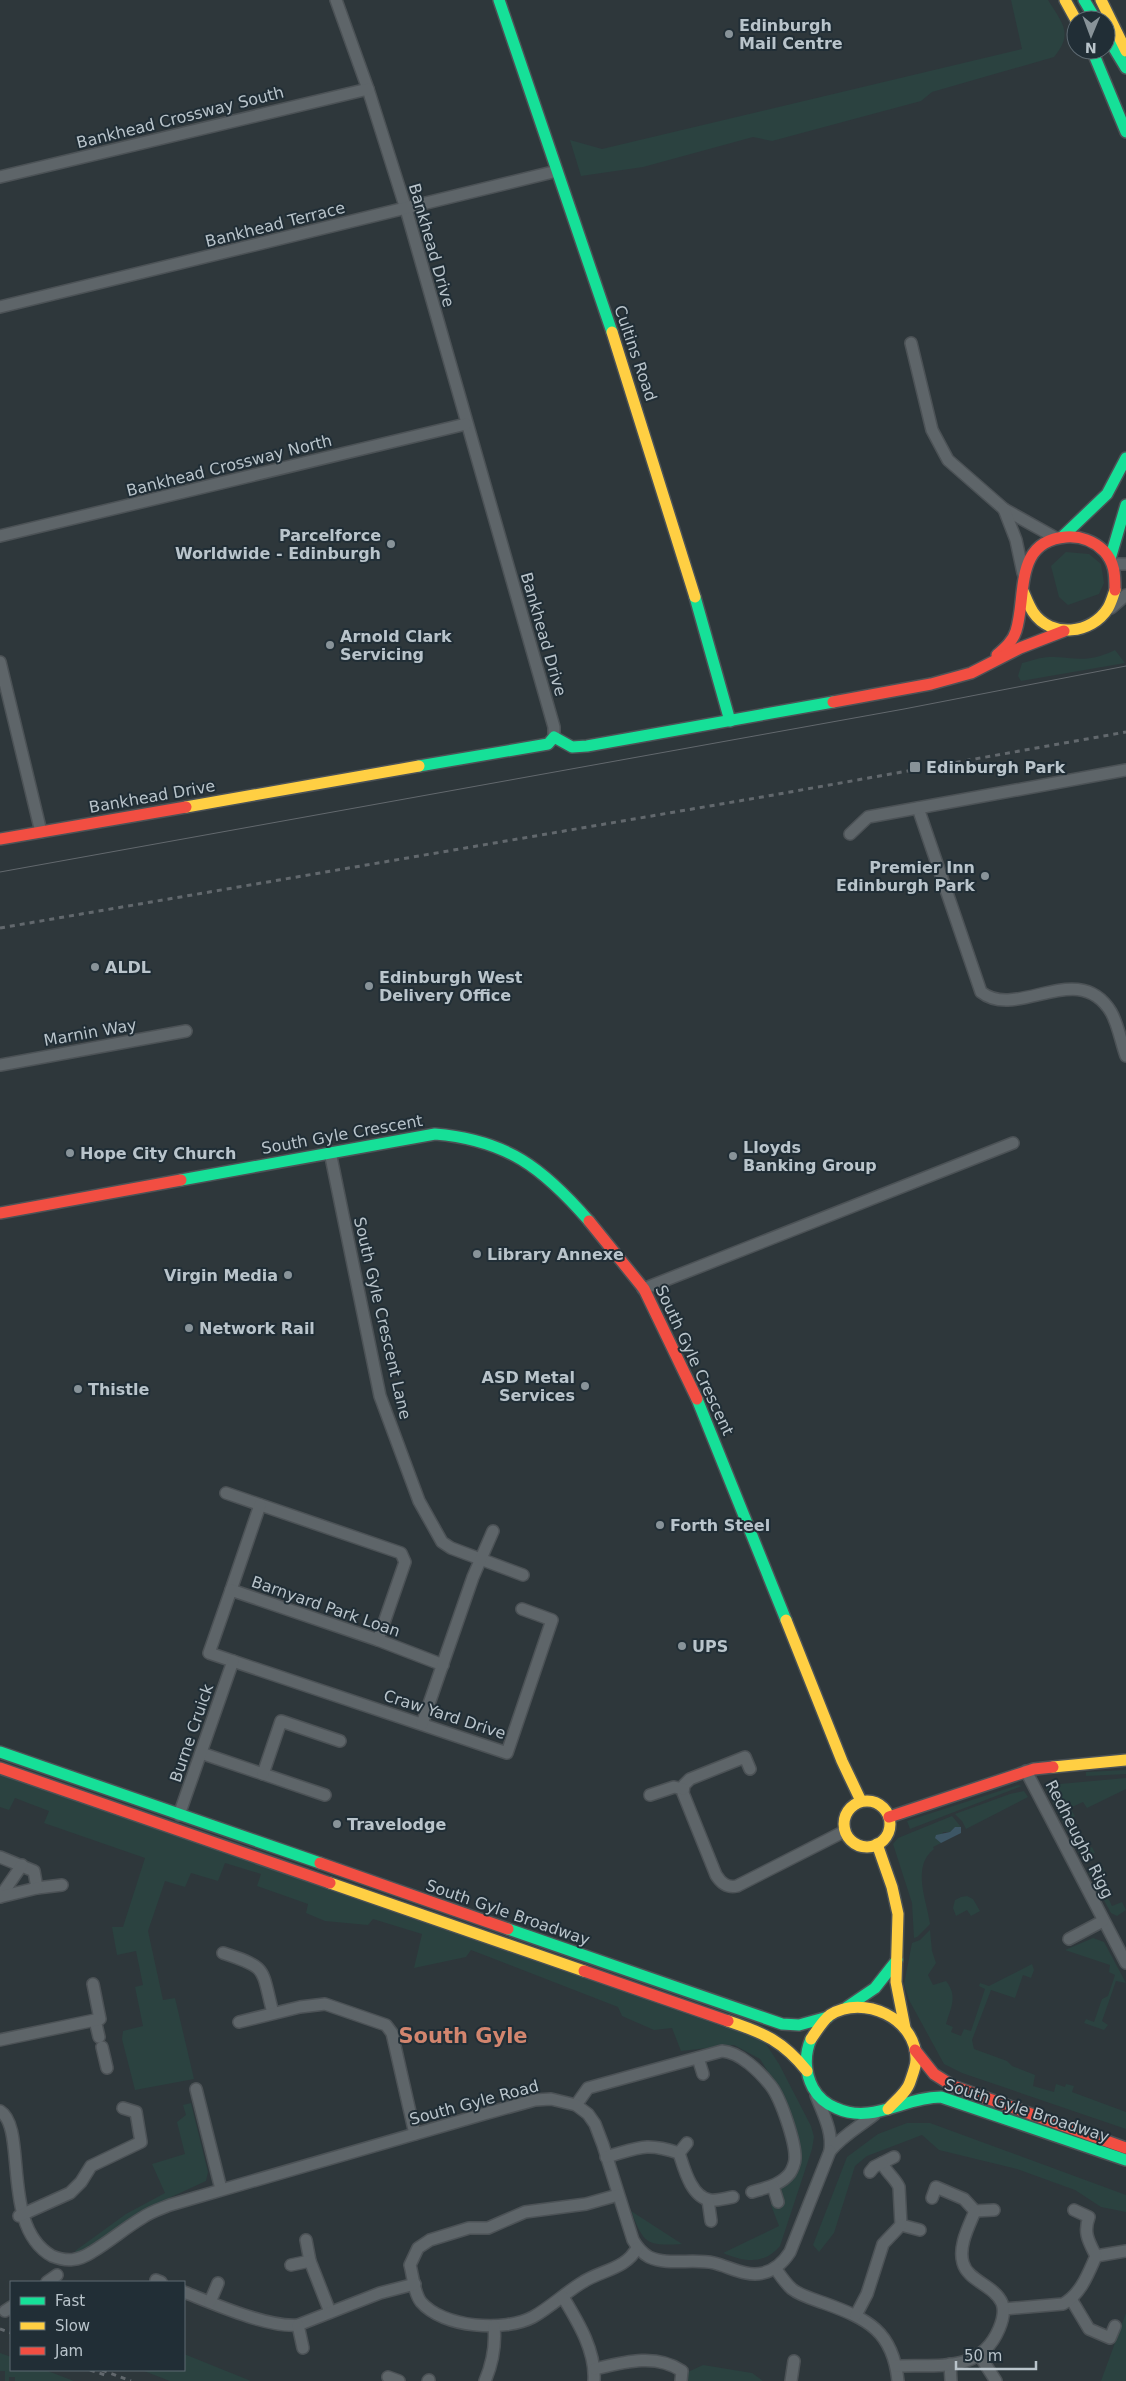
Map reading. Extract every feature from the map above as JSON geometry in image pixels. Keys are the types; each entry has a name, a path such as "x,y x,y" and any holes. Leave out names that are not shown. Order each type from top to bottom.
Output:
{"main road":[{"name":"Cultins Road","path":"498,0 646,433 707,632 730,721"},
{"path":"1085,0 1094,10"},
{"path":"1101,0 1119,40"},
{"path":"1116,36 1126,51"},
{"path":"1116,52 1126,68"},
{"path":"1096,60 1126,132"},
{"path":"985,665 1013,637 1023,591 1023,573 1028,560 1038,549 1059,538 1107,494 1126,458"},
{"path":"554,737 566,745 578,747 946,681 972,673 1020,648 1064,631 1080,630 1092,626 1103,618 1111,608 1117,586 1112,561 1126,505"},
{"path":"1059,538 1084,538 1103,550 1112,561"},
{"path":"1023,591 1027,606 1037,618 1049,627 1064,631"},
{"name":"Bankhead Drive","path":"0,839 548,744 554,737"},
{"name":"South Gyle Crescent","path":"0,1213 435,1134 456,1134 483,1140 504,1148 538,1169 568,1195 643,1288 684,1369 722,1455 842,1761 861,1801"},
{"name":"South Gyle Broadway","path":"0,1752 782,2024 799,2025 828,2017 846,2008 862,2006 878,2008 893,2016 905,2028 916,2050 934,2074 953,2086 1126,2148"},
{"path":"889,1817 1026,1772 1051,1766 1126,1760"},
{"name":"South Gyle Broadway","path":"0,1768 765,2034 780,2041 793,2053 807,2071"},
{"path":"868,1800 881,1805 889,1817 889,1830 886,1836 877,1844 869,1847 854,1843 845,1831 845,1816 848,1810 861,1801 868,1800"},
{"path":"175,1829 179,1815"},
{"path":"877,1844 892,1887 898,1914 897,1995 905,2028"},
{"path":"846,2008 875,1988 897,1960"},
{"name":"South Gyle Broadway","path":"828,2017 817,2028 810,2041 806,2056 807,2071 814,2090 825,2103 840,2112 858,2116 876,2114 925,2097 941,2097 1126,2160"},
{"name":"South Gyle Broadway","path":"888,2109 902,2098 912,2084 916,2067 916,2050"}],"street":[{"name":"Bankhead Drive","path":"336,0 368,89 406,209 554,727 554,737"},
{"name":"Bankhead Crossway South","path":"0,177 368,89"},
{"name":"Bankhead Terrace","path":"0,307 557,171"},
{"path":"911,343 936,441 948,460 1004,509 1059,538"},
{"name":"Bankhead Crossway North","path":"0,536 466,424"},
{"path":"1004,509 1016,540 1023,573"},
{"path":"1112,561 1126,564"},
{"path":"1111,608 1126,595"},
{"path":"0,662 41,832"},
{"path":"850,834 868,816 1126,770"},
{"path":"918,808 981,992 996,1000 1069,989 1079,989 1096,996 1111,1012 1126,1056"},
{"name":"Marnin Way","path":"0,1066 186,1031"},
{"path":"643,1288 1013,1144"},
{"name":"South Gyle Crescent Lane","path":"330,1152 380,1396 419,1501 442,1542 450,1548 524,1575"},
{"path":"226,1493 401,1553 406,1562 378,1640"},
{"path":"230,1590 260,1505"},
{"path":"422,1724 480,1560 493,1532"},
{"name":"Barnyard Park Loan","path":"209,1652 230,1590 378,1640 443,1665"},
{"name":"Craw Yard Drive","path":"209,1652 507,1753 552,1620 522,1609"},
{"name":"Burne Cruick","path":"179,1815 233,1660"},
{"path":"263,1774 281,1721 340,1741"},
{"path":"201,1753 325,1795"},
{"path":"750,1769 745,1757 690,1779 683,1789 716,1874 728,1887 737,1886 845,1831"},
{"name":"Redheughs Rigg","path":"1026,1772 1126,1963"},
{"path":"650,1794 674,1787 683,1789"},
{"path":"0,1857 34,1871 37,1888"},
{"path":"0,1897 22,1865"},
{"path":"0,1897 37,1888 62,1885"},
{"name":"Redheughs Rigg","path":"1069,1939 1103,1921"},
{"path":"224,1953 253,1963 262,1970 273,2013"},
{"path":"0,2040 100,2019 93,1984"},
{"path":"239,2022 300,2006 325,2004 386,2025 392,2033 396,2048 415,2134"},
{"path":"95,2020 107,2068"},
{"path":"752,2192 773,2186 790,2173 795,2160 793,2142 772,2087 741,2057 731,2051 722,2051 588,2088 576,2105 595,2124 637,2248 649,2257 665,2261 689,2260 714,2263 743,2273 762,2274 783,2262 793,2246 830,2151 832,2140 830,2132 814,2090"},
{"path":"698,2058 703,2074"},
{"path":"196,2089 221,2189"},
{"name":"South Gyle Road","path":"19,2216 25,2233 44,2252 66,2260 77,2260 144,2216 170,2205 221,2189 534,2100 564,2100 576,2105"},
{"path":"0,2111 5,2114 10,2130 12,2193 19,2216 70,2193 81,2182 91,2166 141,2142 136,2112 123,2108"},
{"path":"830,2151 841,2137 876,2114"},
{"path":"679,2153 687,2143"},
{"path":"606,2157 647,2146 661,2147 679,2153"},
{"path":"679,2153 686,2173 697,2194 708,2200 733,2196"},
{"path":"870,2172 874,2167 894,2157"},
{"path":"856,2315 876,2272 883,2244 901,2225 899,2187 886,2173 882,2163"},
{"path":"773,2186 778,2202"},
{"path":"932,2198 936,2187 964,2199 975,2211"},
{"path":"618,2195 586,2204 525,2212 488,2228 469,2228 430,2240 418,2248 410,2265 421,2301 436,2312 474,2325 494,2326 518,2322 532,2317 584,2282 625,2263 633,2256 637,2248"},
{"path":"708,2200 711,2221"},
{"path":"975,2211 994,2210"},
{"path":"1074,2210 1089,2218 1086,2226 1086,2236 1096,2256"},
{"path":"896,2366 966,2362 980,2356 991,2346 1004,2309 995,2294 967,2271 963,2263 963,2243 975,2211"},
{"path":"901,2225 920,2230"},
{"path":"306,2240 310,2261 330,2312"},
{"path":"1096,2256 1126,2251"},
{"path":"1004,2309 1054,2305 1071,2299 1083,2283 1096,2256"},
{"path":"291,2266 310,2261"},
{"path":"775,2268 792,2289 807,2297 856,2315 883,2337 892,2349 898,2381"},
{"path":"48,2281 57,2275"},
{"path":"210,2302 218,2283"},
{"path":"185,2292 245,2315 289,2326 298,2325 380,2293 415,2284"},
{"path":"562,2297 586,2340 595,2369 594,2381"},
{"path":"1071,2299 1089,2329 1110,2338 1114,2326"},
{"path":"298,2325 303,2348"},
{"path":"485,2381 493,2363 495,2345 494,2326"},
{"path":"980,2356 996,2381"},
{"path":"595,2369 618,2363 658,2360 671,2363 682,2371 681,2381"},
{"path":"791,2381 794,2361"},
{"path":"950,2364 951,2381"},
{"path":"388,2377 400,2381"}],"green space":[{"path":"1011,0 1048,0 1064,28 1065,34 1060,49 1054,57 932,92 921,101 772,141 753,137 643,167 581,176 570,140 602,149 1022,49"},
{"path":"1066,552 1089,554 1101,564 1104,583 1099,594 1068,605 1059,597 1051,566"},
{"path":"1115,650 1125,663 1021,681 1018,676 1022,663 1036,659 1049,657 1082,659 1097,657"},
{"path":"1126,1770 1126,1774 1086,1776 1086,1772"},
{"path":"0,1775 764,2041 779,2064 811,2126 814,2137 812,2149 780,2246 767,2256 753,2260 746,2260 723,2253 779,2226 771,2205 778,2188 794,2176 801,2149 779,2089 760,2059 734,2045 681,2051 672,2028 654,2030 622,2016 618,2007 471,1950 466,1957 414,1968 422,1934 373,1919 368,1925 325,1921 306,1913 308,1904 257,1886 261,1874 225,1863 218,1881 191,1873 185,1887 165,1881 148,1931 163,2000 175,1998 194,2079 135,2090 122,2039 123,2031 143,2026 135,1987 143,1985 136,1951 117,1955 112,1927 123,1927 145,1858 44,1823 49,1811 15,1798 9,1810 0,1807"},
{"path":"1126,1778 1126,1789 1087,1808 1083,1802 1070,1808 1075,1816 1068,1820 1085,1850 1092,1847 1095,1853 1081,1857 1049,1795 1047,1789 1049,1785"},
{"path":"1018,1785 1022,1786 910,1829 907,1821"},
{"path":"1024,1791 1028,1797 966,1829 962,1821 955,1814 1010,1794"},
{"path":"952,1816 961,1827 955,1827 950,1832 943,1832 939,1841 941,1843 933,1847 934,1849 927,1856 923,1865 922,1884 930,1924 914,1938 912,1903 893,1844 898,1838"},
{"path":"1100,1862 1105,1871 1097,1875 1112,1906 1122,1902 1126,1910 1117,1916 1111,1913 1088,1871 1090,1867"},
{"path":"967,1896 973,1899 980,1911 971,1916 967,1910 956,1916 953,1908 955,1900"},
{"path":"930,1930 932,1951 936,1963 928,1975 933,1985 946,1981 950,1986 953,1997 946,2024 953,2027 951,2032 961,2036 964,2029 971,2031 985,1989 979,1986 980,1983 989,1986 1032,1964 1034,1970 1031,1978 1023,1975 1015,1998 991,1990 972,2040 974,2049 1007,2061 1012,2066 1035,2075 1033,2086 1054,2092 1056,2084 1065,2087 1066,2084 1074,2086 1072,2092 1126,2112 1126,2129 962,2073 944,2064 909,2000 904,1984 912,1943 920,1940"},
{"path":"1093,1938 1104,1942 1126,1983 1116,1981 1102,2021 1108,2025 1104,2030 1084,2023 1086,2019 1094,2022 1102,1999 1108,1996 1115,1975 1109,1972 1110,1965 1065,1950"},
{"path":"191,2103 208,2172 206,2181 141,2211 77,2254 75,2251 126,2214 165,2193 152,2164 185,2154 177,2122 186,2115 183,2105"},
{"path":"907,2123 930,2123 1126,2195 1126,2212 1101,2207 1075,2190 1017,2169 939,2150 922,2135 867,2156 855,2166 834,2233 819,2252 813,2245 847,2157 878,2134"},
{"path":"631,2211 682,2244 661,2244 648,2241 639,2230"},
{"path":"1126,2313 1126,2381 1101,2381"},
{"path":"0,2353 10,2357 10,2371 48,2371 74,2381 15,2381 15,2377 9,2377 9,2381 5,2381 5,2371 0,2371"},
{"path":"185,2354 251,2381 170,2381 144,2371 185,2371"},
{"path":"703,2365 752,2373 763,2381 686,2381 688,2372"}],"water":[{"path":"955,1827 961,1827 961,1833 941,1843 935,1838 936,1835 950,1832"}],"tram line":[{"path":"0,872 904,709 1126,666"}],"railway":[{"path":"0,928 762,797 1126,732"},
{"path":"0,2329 10,2333"},
{"path":"93,2371 108,2376"},
{"path":"105,2371 131,2381"}],"traffic: fast":[{"path":"499,0 612,332"},
{"path":"1084,0 1090,10"},
{"path":"1116,52 1126,68"},
{"path":"1096,60 1126,132"},
{"path":"1062,537 1107,494 1126,458"},
{"path":"1110,559 1126,505"},
{"path":"695,597 730,721"},
{"path":"419,766 548,744 554,737 572,747 587,746 833,702"},
{"path":"181,1180 435,1134 460,1137 483,1143 503,1150 522,1160 556,1186 589,1221"},
{"path":"697,1399 786,1620"},
{"path":"0,1752 320,1863"},
{"path":"508,1929 782,2024 799,2025 828,2017"},
{"path":"847,2007 875,1988 897,1960"},
{"path":"811,2039 806,2058 810,2082 820,2097 836,2108 849,2112 875,2112 927,2098 941,2097 1126,2160"}],"traffic: slow":[{"path":"1065,0 1070,10"},
{"path":"1101,0 1126,51"},
{"path":"612,332 695,597"},
{"path":"1023,591 1033,612 1041,621 1050,626 1071,630 1082,628 1101,617 1109,606 1115,590"},
{"path":"186,807 419,766"},
{"path":"786,1620 842,1761 861,1801"},
{"path":"1053,1767 1126,1760"},
{"path":"863,1801 871,1801 880,1805 886,1811 890,1824 886,1837 880,1843 871,1847 863,1847 854,1843 848,1837 844,1828 844,1820 848,1811 854,1805 863,1801"},
{"path":"877,1844 892,1887 898,1914 896,1982 905,2028"},
{"path":"330,1883 584,1971"},
{"path":"811,2039 827,2017 843,2009 858,2007 872,2009 886,2014 898,2022 908,2032 914,2045 916,2062 904,2093 888,2109"},
{"path":"728,2021 772,2039 790,2052 807,2071"}],"traffic: jam":[{"path":"997,655 1015,635 1025,573 1030,560 1037,549 1049,541 1076,537 1100,547 1108,556 1112,565 1115,590"},
{"path":"833,702 931,684 971,673 1020,648 1064,631"},
{"path":"0,839 186,807"},
{"path":"0,1213 181,1180"},
{"path":"589,1221 644,1289 697,1399"},
{"path":"889,1817 1034,1769 1053,1767"},
{"path":"0,1768 330,1883"},
{"path":"320,1863 508,1929"},
{"path":"584,1971 728,2021"},
{"path":"915,2050 934,2074 953,2086 1126,2148"}],"place":[{"name":"Edinburgh Mail Centre","path":"729,34"},
{"name":"Parcelforce Worldwide - Edinburgh","path":"391,544"},
{"name":"Arnold Clark Servicing","path":"330,645"},
{"name":"Edinburgh Park","path":"915,767"},
{"name":"Premier Inn Edinburgh Park","path":"985,876"},
{"name":"ALDL","path":"95,967"},
{"name":"Edinburgh West Delivery Office","path":"369,986"},
{"name":"Hope City Church","path":"70,1153"},
{"name":"Lloyds Banking Group","path":"733,1156"},
{"name":"Library Annexe","path":"477,1254"},
{"name":"Virgin Media","path":"288,1275"},
{"name":"Network Rail","path":"189,1328"},
{"name":"ASD Metal Services","path":"585,1386"},
{"name":"Thistle","path":"78,1389"},
{"name":"Forth Steel","path":"660,1525"},
{"name":"UPS","path":"682,1646"},
{"name":"Travelodge","path":"337,1824"}],"district":[{"name":"South Gyle","path":"463,2036"}]}
